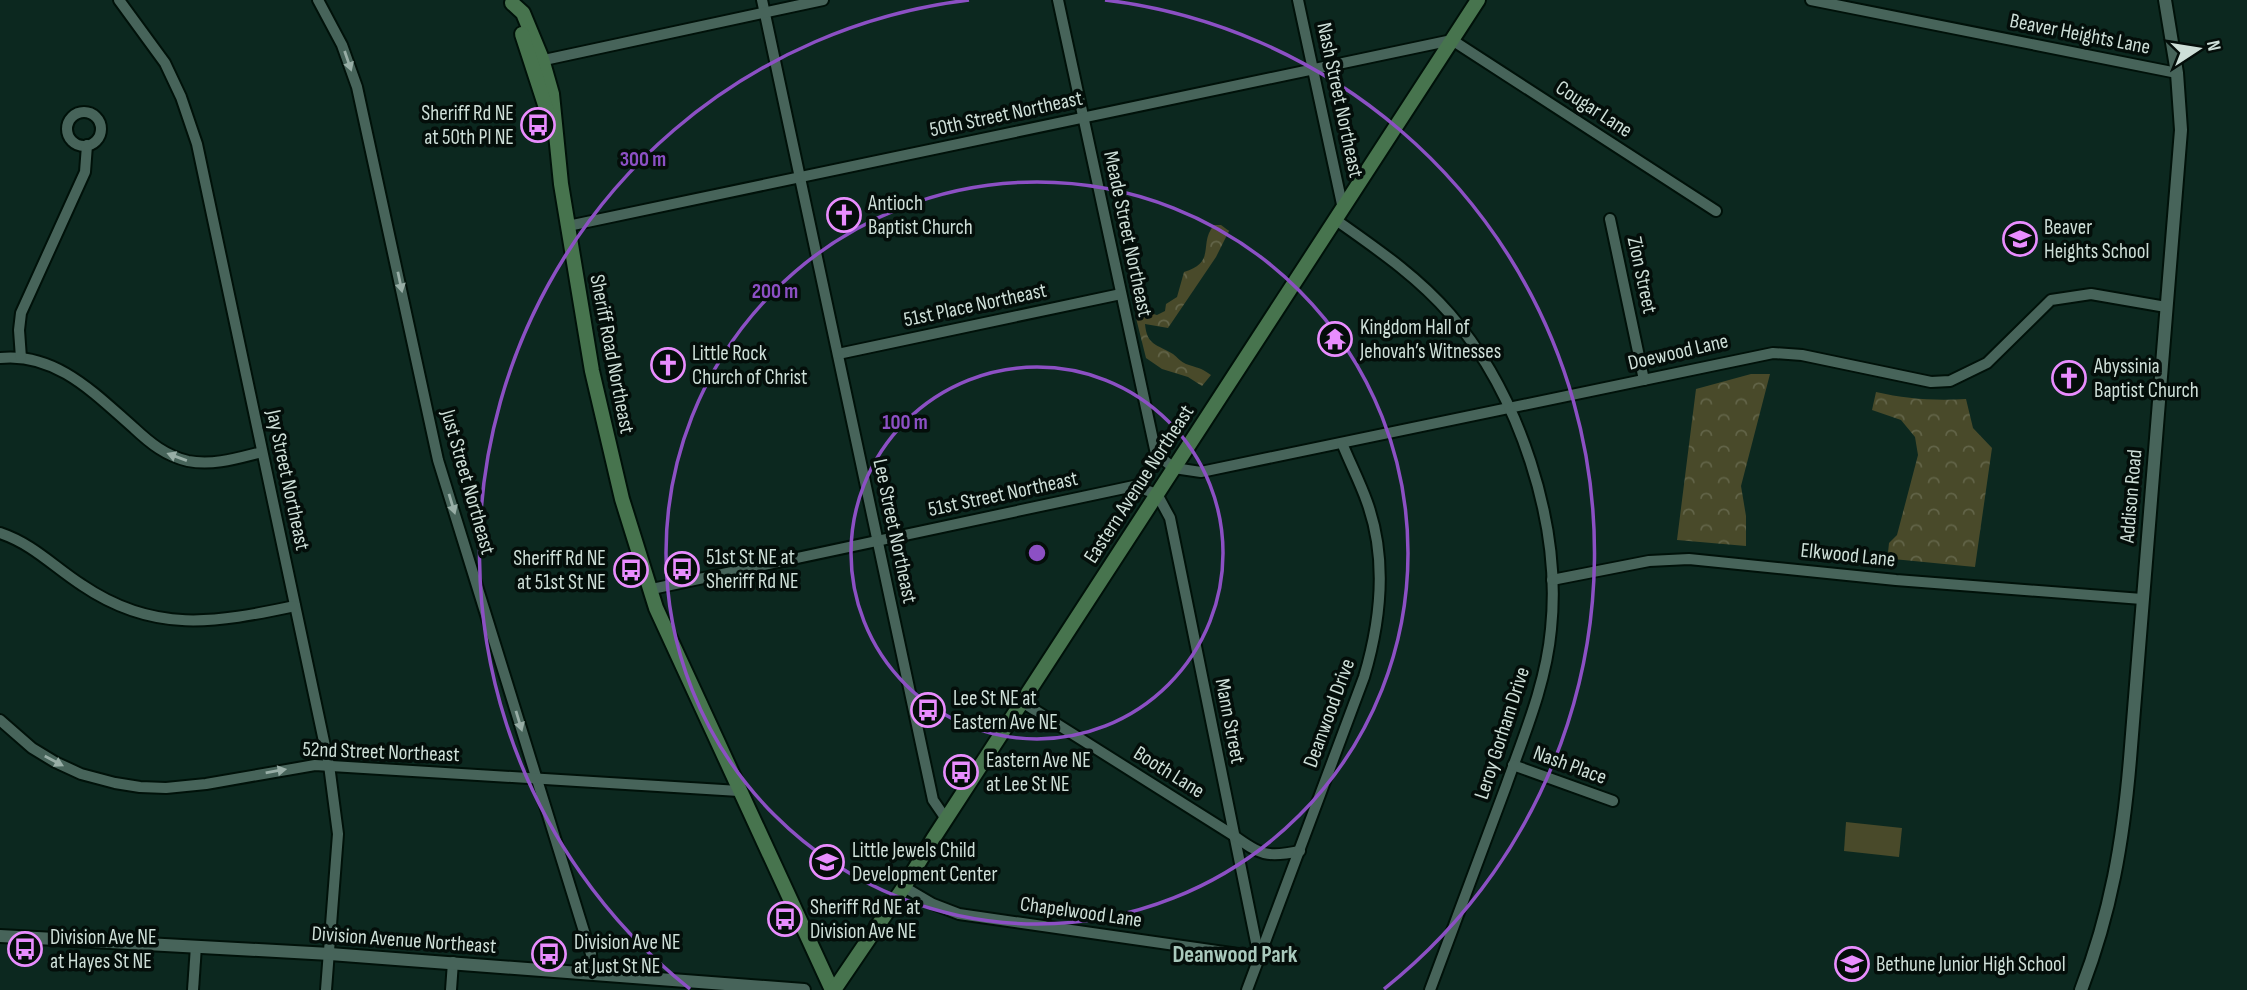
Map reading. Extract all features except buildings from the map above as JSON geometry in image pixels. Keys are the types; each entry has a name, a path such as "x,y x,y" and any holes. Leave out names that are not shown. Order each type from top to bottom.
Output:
{"main road":[{"name":"Eastern Avenue Northeast","path":"833,990 904,887 1478,0"},
{"name":"Sheriff Road Northeast","path":"512,2 523,13 555,110 553,121 568,226 602,421 622,499 652,589 662,601 676,638 678,656 833,990"}],"street":[{"name":"Jay Street Northeast","path":"119,0 165,62 192,127 330,765 338,834 326,990"},
{"name":"Just Street Northeast","path":"318,0 342,45 357,87 438,460 591,954 592,972"},
{"name":"Lee Street Northeast","path":"762,0 933,800 946,819"},
{"path":"537,61 823,0"},
{"name":"Meade Street Northeast","path":"1058,0 1156,454 1174,468"},
{"name":"Nash Street Northeast","path":"1298,0 1340,214"},
{"name":"Beaver Heights Lane","path":"1811,0 2177,73"},
{"name":"Addison Road","path":"2081,990 2109,906 2122,835 2143,599 2181,130 2177,73 2165,0"},
{"name":"50th Street Northeast","path":"568,226 1452,40"},
{"name":"Cougar Lane","path":"1452,40 1716,211"},
{"path":"21,358 21,313 85,172 87,145"},
{"name":"Leroy Gorham Drive","path":"1340,214 1450,314 1476,348 1510,408 1528,454 1538,486 1552,580 1552,629 1535,706 1430,990"},
{"name":"Zion Street","path":"1610,219 1644,380"},
{"name":"51st Place Northeast","path":"838,354 1121,294"},
{"name":"Doewood Lane","path":"1174,468 1201,472 1773,353 1802,355 1931,382 1950,381 1987,363 2051,300 2091,295 2166,307"},
{"path":"0,358 21,358 51,365 73,376 156,447 176,457 209,463 262,452"},
{"name":"Deanwood Drive","path":"1247,990 1364,677 1375,640 1380,587 1377,541 1368,504 1342,443"},
{"name":"51st Street Northeast","path":"652,589 1134,486 1157,494"},
{"name":"Mann Street","path":"1157,494 1170,518 1259,957"},
{"path":"0,533 39,552 96,594 117,605 152,616 181,621 215,621 295,606"},
{"name":"Elkwood Lane","path":"1552,580 1657,560 1689,559 1896,580 2143,599"},
{"name":"Booth Lane","path":"1022,702 1254,850 1267,856 1300,851"},
{"name":"52nd Street Northeast","path":"0,720 32,748 55,762 81,774 140,787 180,787 312,765 330,765 739,791"},
{"name":"Nash Place","path":"1513,765 1613,801"},
{"name":"Chapelwood Lane","path":"904,887 933,904 959,914 1259,957"},
{"name":"Division Avenue Northeast","path":"0,936 453,962 804,990"},
{"path":"193,990 196,946"},
{"path":"451,990 453,962"}],"green space":[{"path":"1214,225 1221,225 1229,231 1216,257 1168,328 1145,324 1148,337 1154,344 1184,363 1211,375 1202,386 1188,377 1162,369 1146,358 1135,314 1139,310 1157,315 1165,311 1166,304 1177,297 1184,272 1194,268 1204,258 1209,232"},
{"path":"1751,374 1770,374 1741,486 1746,516 1746,546 1677,540 1696,389"},
{"path":"1876,392 1921,399 1966,399 1973,428 1992,448 1975,567 1893,559 1888,553 1889,543 1897,535 1918,455 1915,437 1901,420 1872,410"},
{"path":"1846,822 1902,828 1899,857 1844,851"}],"place":[{"name":"Sheriff Rd NE at 50th Pl NE","path":"538,125"},
{"name":"Antioch Baptist Church","path":"844,215"},
{"name":"Beaver Heights School","path":"2020,239"},
{"name":"Kingdom Hall of Jehovah’s Witnesses","path":"1335,339"},
{"name":"Little Rock Church of Christ","path":"668,365"},
{"name":"Abyssinia Baptist Church","path":"2069,378"},
{"name":"51st St NE at Sheriff Rd NE","path":"682,569"},
{"name":"Sheriff Rd NE at 51st St NE","path":"631,570"},
{"name":"Lee St NE at Eastern Ave NE","path":"928,710"},
{"name":"Eastern Ave NE at Lee St NE","path":"961,772"},
{"name":"Little Jewels Child Development Center","path":"827,862"},
{"name":"Sheriff Rd NE at Division Ave NE","path":"785,919"},
{"name":"Division Ave NE at Hayes St NE","path":"25,949"},
{"name":"Division Ave NE at Just St NE","path":"549,954"},
{"name":"Bethune Junior High School","path":"1852,964"}],"district":[{"name":"Deanwood Park","path":"1235,955"}]}
